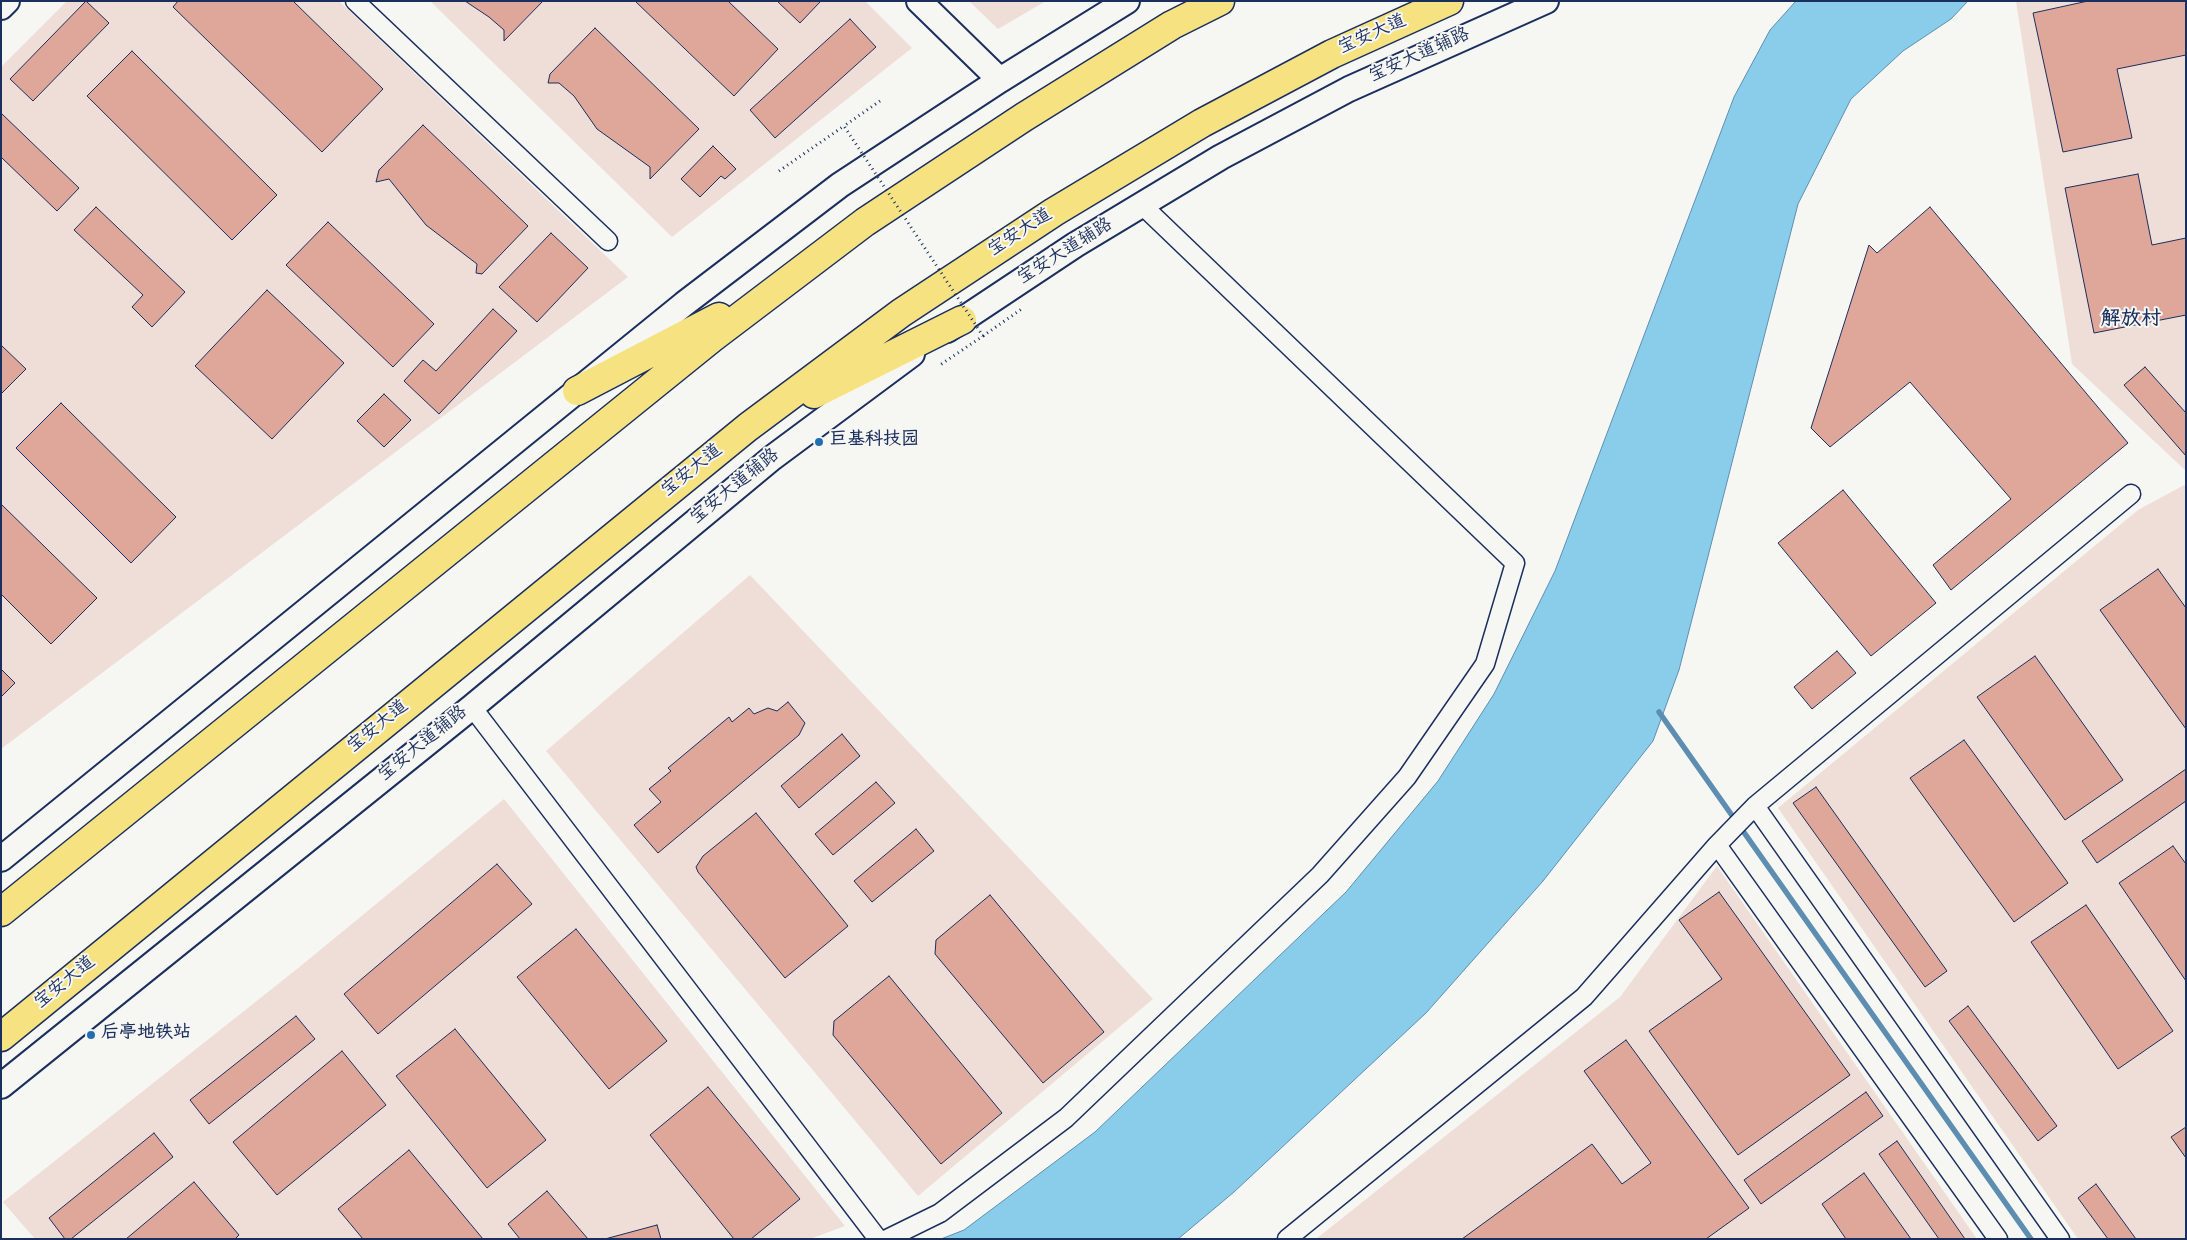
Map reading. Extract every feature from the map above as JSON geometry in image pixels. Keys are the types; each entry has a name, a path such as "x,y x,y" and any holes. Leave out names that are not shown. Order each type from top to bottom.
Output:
{"main road":[{"path":"1,7 7,1"},
{"path":"919,1 1000,80"},
{"path":"1,859 684,304 840,185 1000,80 1127,1"},
{"path":"1,912 712,338 865,222 1024,117 1172,26 1220,1"},
{"name":"宝安大道","path":"1,1037 748,427 901,313 1054,212 1228,109 1332,54 1449,1"},
{"name":"宝安大道辅路","path":"1,1086 472,707 772,458 924,345 972,328 1075,246 1221,158 1349,89 1546,1"},
{"path":"577,391 785,283"},
{"path":"748,427 972,328"}],"street":[{"path":"355,1 608,241"},
{"path":"887,1239 940,1213 1066,1118 1320,875 1407,777 1485,664 1515,563 1142,205"},
{"path":"1287,1239 1584,997 1721,840 1751,810 2131,494"},
{"path":"472,707 878,1239"},
{"path":"1751,810 2060,1239"},
{"path":"1721,840 1998,1239"}],"path":[{"path":"779,171 880,101"},
{"path":"844,126 972,328"},
{"path":"940,365 972,328 1031,302"}],"shaded area":[{"path":"67,1 339,1 628,277 1,749 1,67"},
{"path":"430,1 865,1 912,48 672,237"},
{"path":"969,1 1046,1 998,29"},
{"path":"2016,1 2186,1 2186,471 2072,364"},
{"path":"2186,484 2186,1239 2078,1239 1778,808 2138,510"},
{"path":"750,575 1153,999 918,1196 546,751"},
{"path":"504,799 845,1226 810,1239 35,1239 3,1202 297,969"},
{"path":"1717,866 1977,1239 1316,1239 1620,997"}],"water":[{"path":"1796,1 1968,1 1951,19 1903,51 1851,99 1798,204 1679,670 1653,741 1543,881 1426,1013 1234,1192 1178,1239 941,1239 964,1230 1095,1132 1346,892 1438,781 1494,694 1555,571 1734,97 1770,30"}],"building":[{"path":"86,1 109,23 33,101 10,79"},
{"path":"178,1 293,1 383,89 322,152 173,7"},
{"path":"465,1 543,1 504,41 504,30"},
{"path":"635,1 728,1 778,49 734,96"},
{"path":"777,1 820,1 820,2 800,23"},
{"path":"2088,1 2186,1 2186,55 2117,69 2132,138 2063,152 2033,13"},
{"path":"850,19 876,47 775,138 750,110"},
{"path":"595,28 699,129 650,179 650,167 597,129 574,96 559,83 548,83 550,74"},
{"path":"132,51 277,195 232,240 87,96"},
{"path":"1,113 79,188 57,211 1,157"},
{"path":"423,125 528,226 482,274 476,273 477,264 426,225 389,179 376,182 379,170"},
{"path":"713,146 736,169 725,179 721,176 700,197 681,179"},
{"path":"2138,174 2152,245 2186,238 2186,315 2094,333 2065,188"},
{"path":"96,207 185,292 152,327 132,307 143,295 74,230"},
{"path":"1930,207 2128,443 1951,590 1933,565 2011,499 1910,382 1830,447 1811,428 1869,245 1877,253"},
{"path":"328,222 434,324 393,367 286,265"},
{"path":"551,233 588,268 537,322 499,287"},
{"path":"267,290 344,363 272,439 195,366"},
{"path":"493,309 517,331 439,414 404,381 423,360 436,371"},
{"path":"1,345 26,369 1,394"},
{"path":"2145,367 2186,413 2186,456 2124,385"},
{"path":"384,394 411,420 384,447 357,421"},
{"path":"61,403 176,517 131,563 16,448"},
{"path":"1843,490 1936,603 1871,656 1778,543"},
{"path":"1,504 97,598 51,644 1,594"},
{"path":"2158,569 2186,608 2186,729 2100,610"},
{"path":"1837,651 1856,673 1812,709 1794,687"},
{"path":"2035,656 2123,780 2065,820 1977,697"},
{"path":"1,669 15,683 1,697"},
{"path":"788,702 805,723 799,735 658,853 634,825 661,802 649,789 671,771 668,768 729,717 732,722 749,708 754,714 768,708 777,711"},
{"path":"842,734 860,756 799,808 781,786"},
{"path":"1964,740 2068,883 2014,922 1910,778"},
{"path":"2186,769 2186,801 2097,863 2082,841"},
{"path":"876,782 895,803 833,855 815,834"},
{"path":"1816,787 1947,971 1925,987 1793,803"},
{"path":"756,813 848,926 785,978 698,872 696,867 703,856"},
{"path":"916,829 934,851 872,902 854,881"},
{"path":"2173,846 2186,864 2186,981 2119,883"},
{"path":"497,864 532,904 378,1034 344,994"},
{"path":"1719,892 1850,1075 1738,1155 1649,1031 1722,979 1679,920"},
{"path":"990,895 1104,1032 1043,1083 935,954 936,940"},
{"path":"2086,905 2173,1031 2118,1069 2031,942"},
{"path":"576,929 667,1041 609,1089 517,977"},
{"path":"889,976 1002,1113 941,1164 833,1035 834,1021"},
{"path":"1968,1006 2057,1126 2038,1141 1949,1021"},
{"path":"296,1016 315,1039 209,1124 190,1100"},
{"path":"455,1029 546,1140 487,1188 396,1076"},
{"path":"1626,1040 1749,1208 1706,1239 1462,1239 1592,1144 1622,1184 1651,1163 1584,1071"},
{"path":"342,1051 386,1105 277,1195 233,1142"},
{"path":"708,1087 800,1199 751,1239 734,1239 650,1135"},
{"path":"1866,1092 1883,1116 1761,1204 1744,1180"},
{"path":"2186,1127 2186,1158 2171,1137"},
{"path":"154,1133 173,1157 71,1239 65,1239 49,1218"},
{"path":"1897,1141 1965,1239 1939,1239 1879,1154"},
{"path":"409,1150 483,1239 363,1239 338,1209"},
{"path":"1864,1173 1911,1239 1846,1239 1822,1204"},
{"path":"194,1182 239,1235 235,1239 126,1239"},
{"path":"2096,1184 2136,1239 2108,1239 2078,1198"},
{"path":"547,1191 588,1239 520,1239 508,1224"},
{"path":"657,1225 661,1239 605,1239"}],"waterway":[{"path":"1659,712 2031,1239"}],"place":[{"name":"巨基科技园","path":"819,442"},
{"name":"后亭地铁站","path":"91,1035"}],"district":[{"name":"解放村","path":"2131,321"}]}
